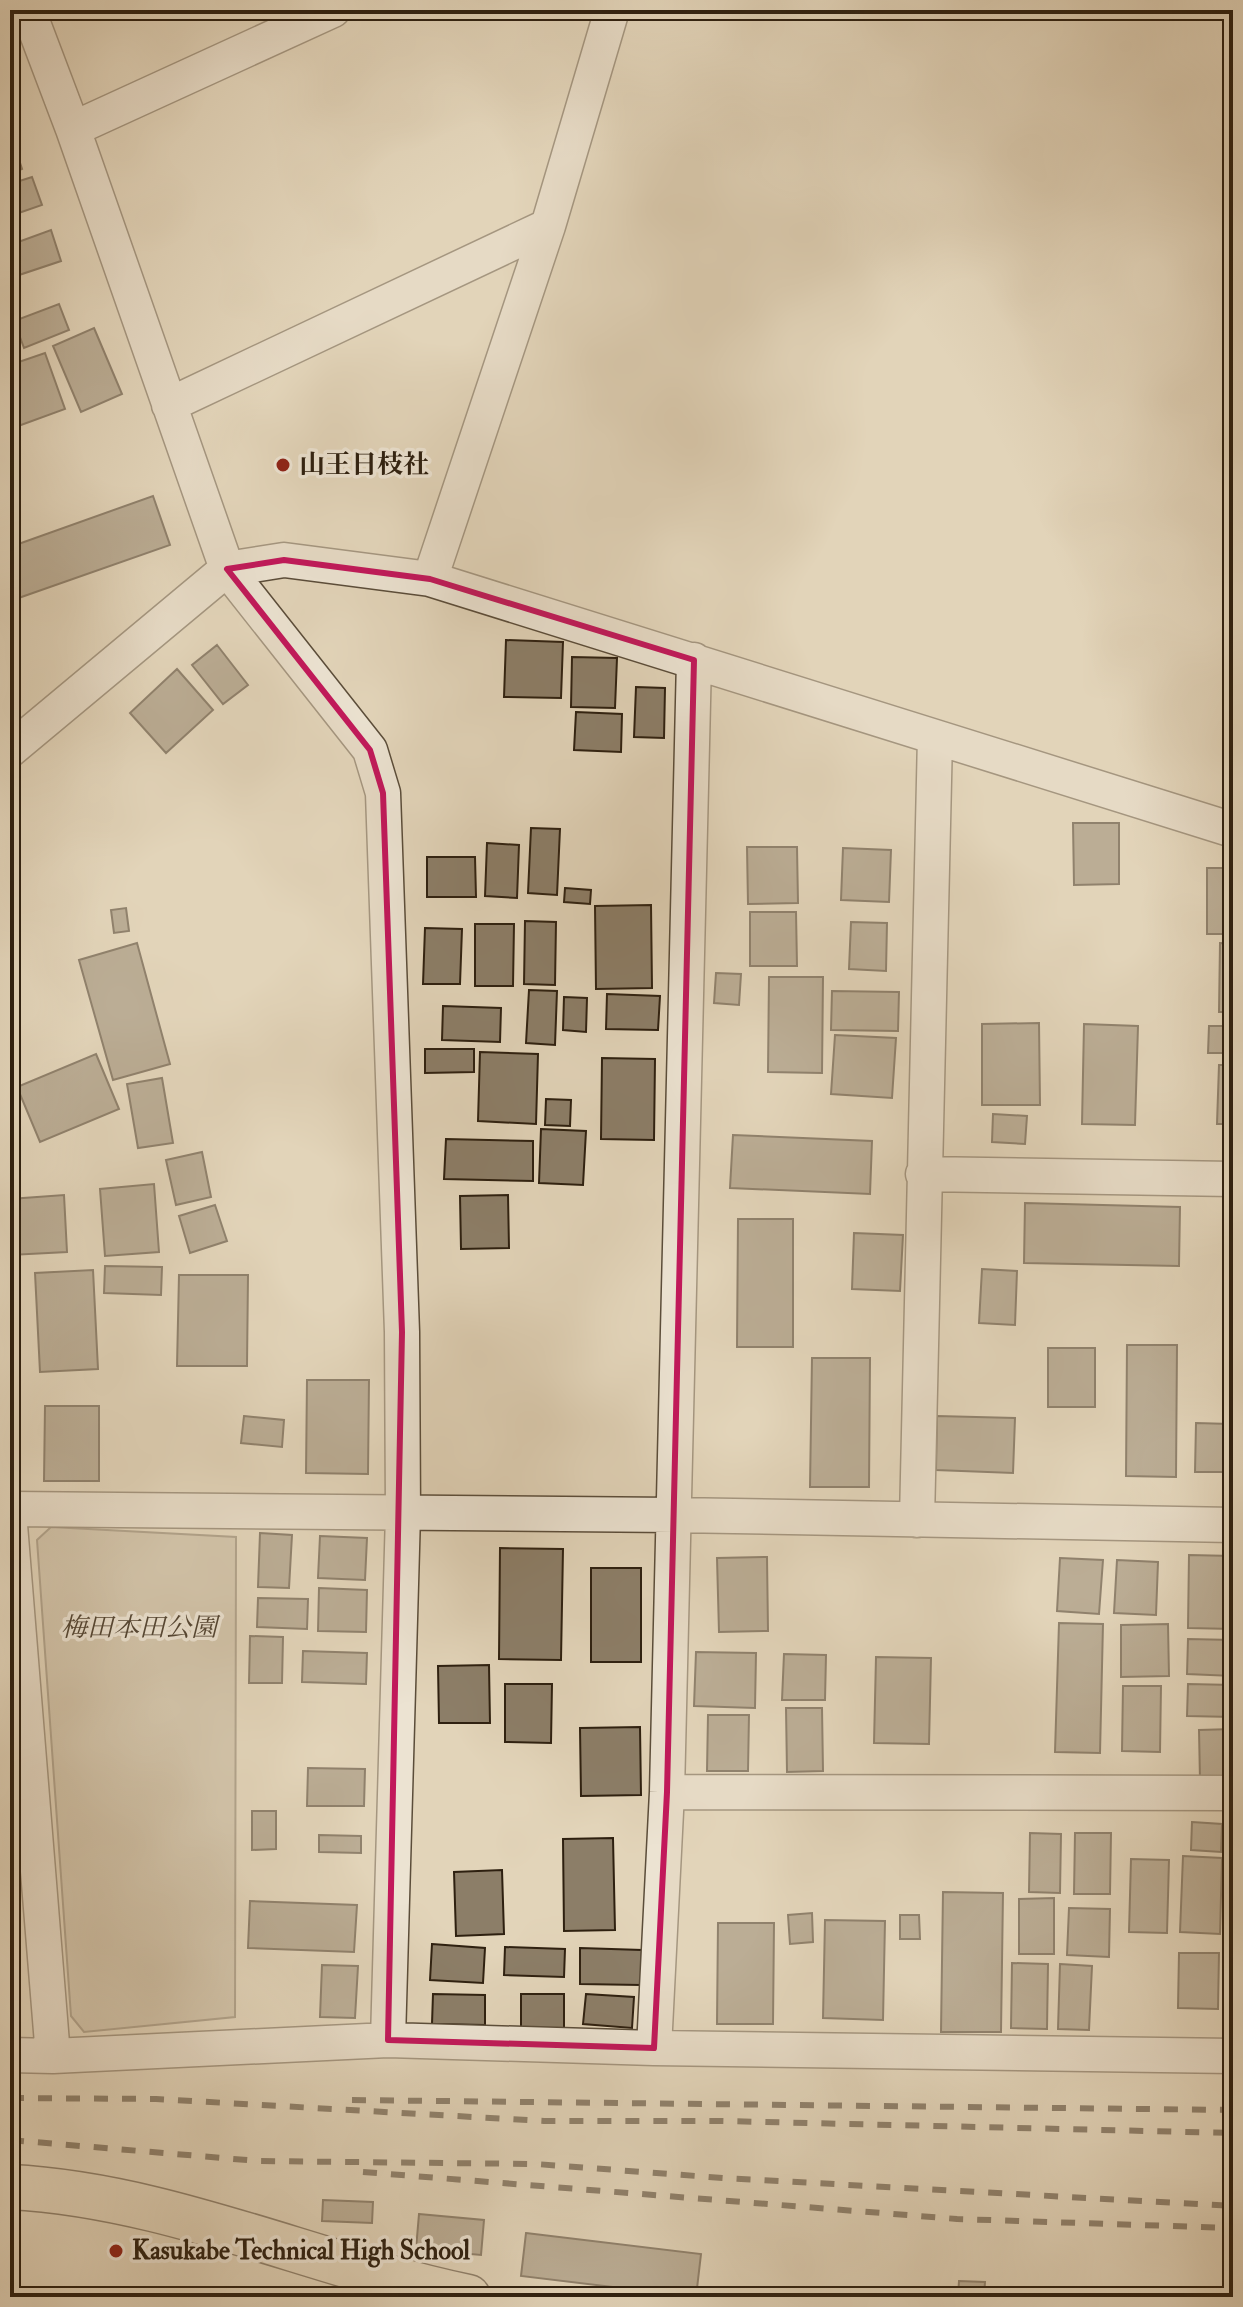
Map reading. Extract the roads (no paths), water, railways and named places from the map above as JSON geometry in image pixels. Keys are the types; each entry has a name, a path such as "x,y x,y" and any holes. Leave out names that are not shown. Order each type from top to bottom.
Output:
{"main road":[{"path":"10,2187 41,2188 114,2199 216,2226 410,2285 468,2297"}],"street":[{"path":"28,10 73,129 227,569 370,750 383,793 402,1332 403,1514 388,2040"},
{"path":"73,129 333,10"},
{"path":"430,579 548,226 612,10"},
{"path":"169,405 548,226"},
{"path":"10,750 227,569 284,560 430,579 1233,830"},
{"path":"654,2048 667,1792 694,660"},
{"path":"917,1520 935,737"},
{"path":"923,1174 1233,1179"},
{"path":"10,1509 674,1515 1233,1525"},
{"path":"10,1525 53,2056"},
{"path":"667,1792 1233,1793"},
{"path":"10,2055 53,2056 388,2040 654,2048 1233,2056"}],"railway":[{"path":"10,2098 156,2099 544,2121 723,2121 1233,2133"},
{"path":"352,2100 1233,2110"},
{"path":"10,2140 258,2161 536,2164 723,2178 1233,2206"},
{"path":"363,2172 957,2219 1233,2228"}],"place":[{"name":"山王日枝社","path":"283,465"},
{"name":"Kasukabe Technical High School","path":"116,2251"}],"park label":[{"name":"梅田本田公園","path":"139,1628"}]}
